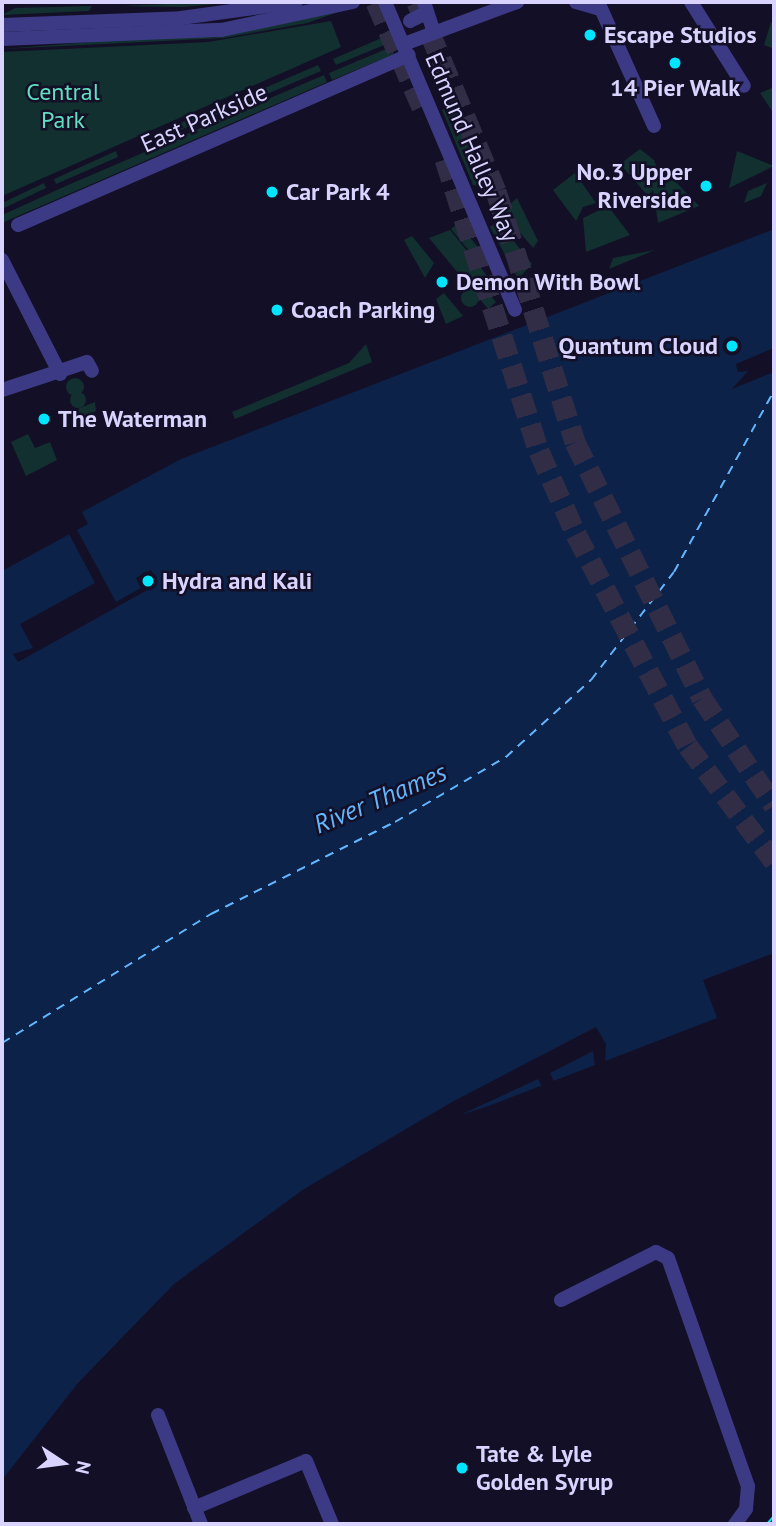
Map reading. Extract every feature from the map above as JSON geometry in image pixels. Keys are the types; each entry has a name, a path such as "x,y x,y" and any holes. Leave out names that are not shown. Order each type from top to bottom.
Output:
{"street":[{"path":"2,24 181,18 296,2"},
{"path":"2,39 221,30 353,2"},
{"name":"Edmund Halley Way","path":"385,2 516,310"},
{"path":"576,2 600,5 654,126"},
{"path":"691,2 744,86"},
{"name":"East Parkside","path":"18,225 406,49 434,32 510,3"},
{"path":"410,21 426,7 434,32"},
{"path":"2,260 60,374"},
{"path":"2,390 90,366"},
{"path":"561,1300 656,1252 668,1258 748,1486 746,1509 735,1524"},
{"path":"159,1415 201,1524"},
{"path":"194,1508 306,1461 332,1524"}],"green space":[{"path":"213,2 238,2 183,7 121,6"},
{"path":"92,6 89,11 2,15 15,8"},
{"path":"347,9 307,23 224,38 2,49 258,29"},
{"name":"Central Park","path":"331,21 341,47 2,196 2,52 208,42"},
{"path":"771,22 774,26 774,49 764,45"},
{"path":"386,36 389,43 336,65 333,59"},
{"path":"391,47 394,54 332,80 329,73"},
{"path":"318,65 321,71 229,110 227,104"},
{"path":"324,75 327,82 2,223 2,215"},
{"path":"774,87 774,114 760,93"},
{"path":"453,102 489,188 473,185 442,110"},
{"path":"216,108 218,114 166,136 164,130"},
{"path":"640,149 654,160 663,183 674,180 699,206 658,223 653,190 648,196 620,164"},
{"path":"116,151 118,157 56,184 54,179"},
{"path":"737,151 774,166 729,188"},
{"path":"575,173 596,203 583,207 576,221 553,190"},
{"path":"44,183 46,188 2,209 2,203"},
{"path":"767,183 761,196 744,203 748,191"},
{"path":"517,198 538,241 533,248 502,211"},
{"path":"608,206 630,235 586,252 583,218"},
{"path":"498,221 532,264 518,279 490,227"},
{"path":"458,223 482,252 475,258 451,229"},
{"path":"450,230 493,283 486,290 496,302 488,309 429,238"},
{"path":"412,236 434,263 425,278 404,240"},
{"path":"655,250 609,269 613,258"},
{"path":"538,274 557,284 519,294 517,288"},
{"path":"470,289 476,292 479,298 476,304 470,307 464,304 461,298 464,292"},
{"path":"444,293 463,316 446,324 436,299"},
{"path":"366,344 372,362 235,419 232,412 349,363"},
{"path":"75,378 81,381 84,387 81,393 75,396 69,393 66,387 69,381"},
{"path":"75,392 81,392 86,400 84,406 75,408 70,403 70,397"},
{"path":"95,402 96,411 76,421 72,411"},
{"path":"28,434 35,448 50,442 57,460 26,476 11,442"}],"water":[{"name":"River Thames","path":"774,229 774,953 703,980 717,1018 486,1107 460,1115 452,1102 304,1189 174,1284 78,1383 2,1480 2,571 88,524 82,512 181,459"}],"pier":[{"path":"774,348 774,372 732,389 748,371 738,372 736,364"},
{"path":"77,530 116,602 141,588 136,578 151,570 158,584 18,662 13,654 33,648 20,624 95,583 69,534"},
{"path":"596,1027 606,1044 605,1064 595,1067 593,1051 550,1073 554,1082 542,1086 538,1079 460,1115 452,1102"}],"ferry route":[{"path":"2,1043 211,914 395,822 506,757 591,680 674,572 774,391"}],"tunnel":[{"path":"376,2 426,116"},
{"path":"417,2 496,191 575,442 702,698 774,805"},
{"path":"445,159 539,451 576,534 688,746 774,861"}],"tram line":[{"path":"767,1524 774,1516"}],"place":[{"name":"Escape Studios","path":"590,35"},
{"name":"14 Pier Walk","path":"675,63"},
{"name":"No.3 Upper Riverside","path":"706,186"},
{"name":"Car Park 4","path":"272,192"},
{"name":"Demon With Bowl","path":"442,282"},
{"name":"Coach Parking","path":"277,310"},
{"name":"Quantum Cloud","path":"732,346"},
{"name":"The Waterman","path":"44,419"},
{"name":"Hydra and Kali","path":"148,581"},
{"name":"Tate & Lyle Golden Syrup","path":"462,1468"}]}
